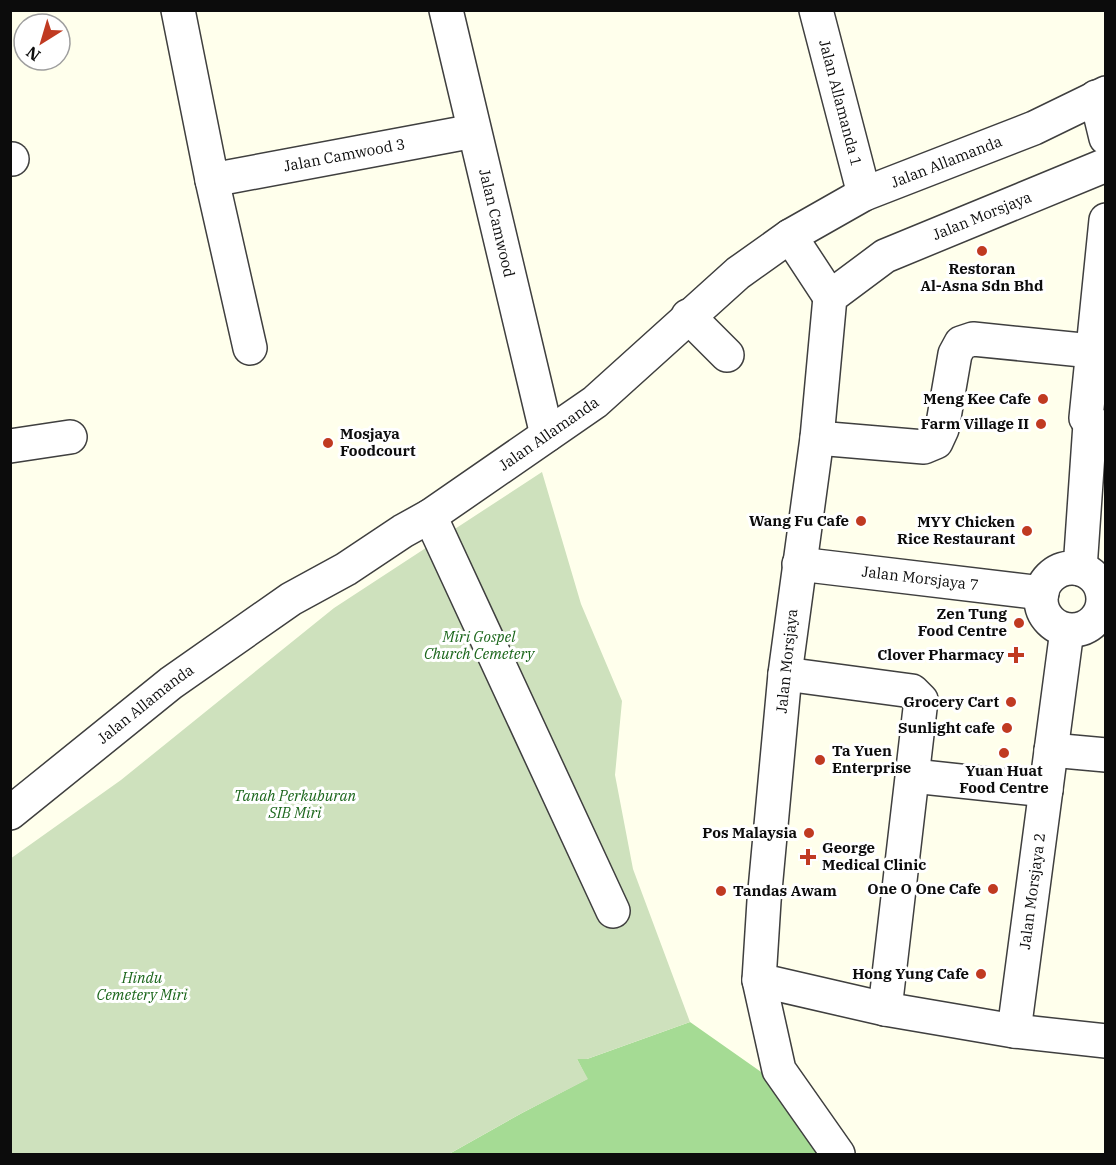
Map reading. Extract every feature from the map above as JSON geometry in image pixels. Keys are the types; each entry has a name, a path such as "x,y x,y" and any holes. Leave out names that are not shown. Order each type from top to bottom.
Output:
{"street":[{"path":"178,10 212,180 250,348"},
{"name":"Jalan Camwood","path":"446,10 547,435"},
{"name":"Jalan Allamanda 1","path":"816,10 864,194"},
{"path":"1101,95 1106,138"},
{"name":"Jalan Allamanda","path":"10,813 171,683 291,599 346,569 430,516 595,402 738,273 790,236 864,194 1034,128 1101,95"},
{"name":"Jalan Camwood 3","path":"212,180 474,131"},
{"name":"Jalan Morsjaya","path":"838,1155 779,1070 759,980 785,674 817,438 830,297 885,256 1106,165"},
{"path":"1094,576 1070,568 1060,570 1051,576 1042,592 1044,612 1049,620 1086,629 1101,611 1103,601 1102,591 1094,576 1097,425 1086,418 1106,220"},
{"path":"790,236 830,297"},
{"path":"688,316 727,355"},
{"path":"817,438 924,447 936,442 942,429 955,354 961,343 973,339 1092,351"},
{"path":"10,446 70,437"},
{"path":"430,516 613,911"},
{"name":"Jalan Morsjaya 7","path":"799,564 1042,592"},
{"name":"Jalan Morsjaya 2","path":"1014,1031 1051,750 1086,629"},
{"path":"785,674 912,691 921,700 914,776 885,1009"},
{"path":"1051,750 1106,755"},
{"path":"914,776 1046,790"},
{"path":"759,980 885,1009 1014,1031 1106,1041"}],"green space":[{"path":"542,472 581,604 622,701 615,775 633,869 690,1022 587,1059 577,1059 588,1079 449,1154 11,1154 10,859 121,780 334,608"},
{"path":"690,1022 767,1076 823,1154 449,1154 587,1079 577,1059 587,1059"}],"place":[{"name":"Restoran Al-Asna Sdn Bhd","path":"982,251"},
{"name":"Meng Kee Cafe","path":"1043,399"},
{"name":"Farm Village II","path":"1041,424"},
{"name":"Mosjaya Foodcourt","path":"328,443"},
{"name":"Wang Fu Cafe","path":"861,521"},
{"name":"MYY Chicken Rice Restaurant","path":"1027,531"},
{"name":"Zen Tung Food Centre","path":"1019,623"},
{"name":"Clover Pharmacy","path":"1016,655"},
{"name":"Grocery Cart","path":"1011,702"},
{"name":"Sunlight cafe","path":"1007,728"},
{"name":"Yuan Huat Food Centre","path":"1004,753"},
{"name":"Ta Yuen Enterprise","path":"820,760"},
{"name":"Pos Malaysia","path":"809,833"},
{"name":"George Medical Clinic","path":"808,857"},
{"name":"One O One Cafe","path":"993,889"},
{"name":"Tandas Awam","path":"721,891"},
{"name":"Hong Yung Cafe","path":"981,974"}],"park label":[{"name":"Miri Gospel Church Cemetery","path":"479,646"},
{"name":"Tanah Perkuburan SIB Miri","path":"295,804"},
{"name":"Hindu Cemetery Miri","path":"142,986"}]}
